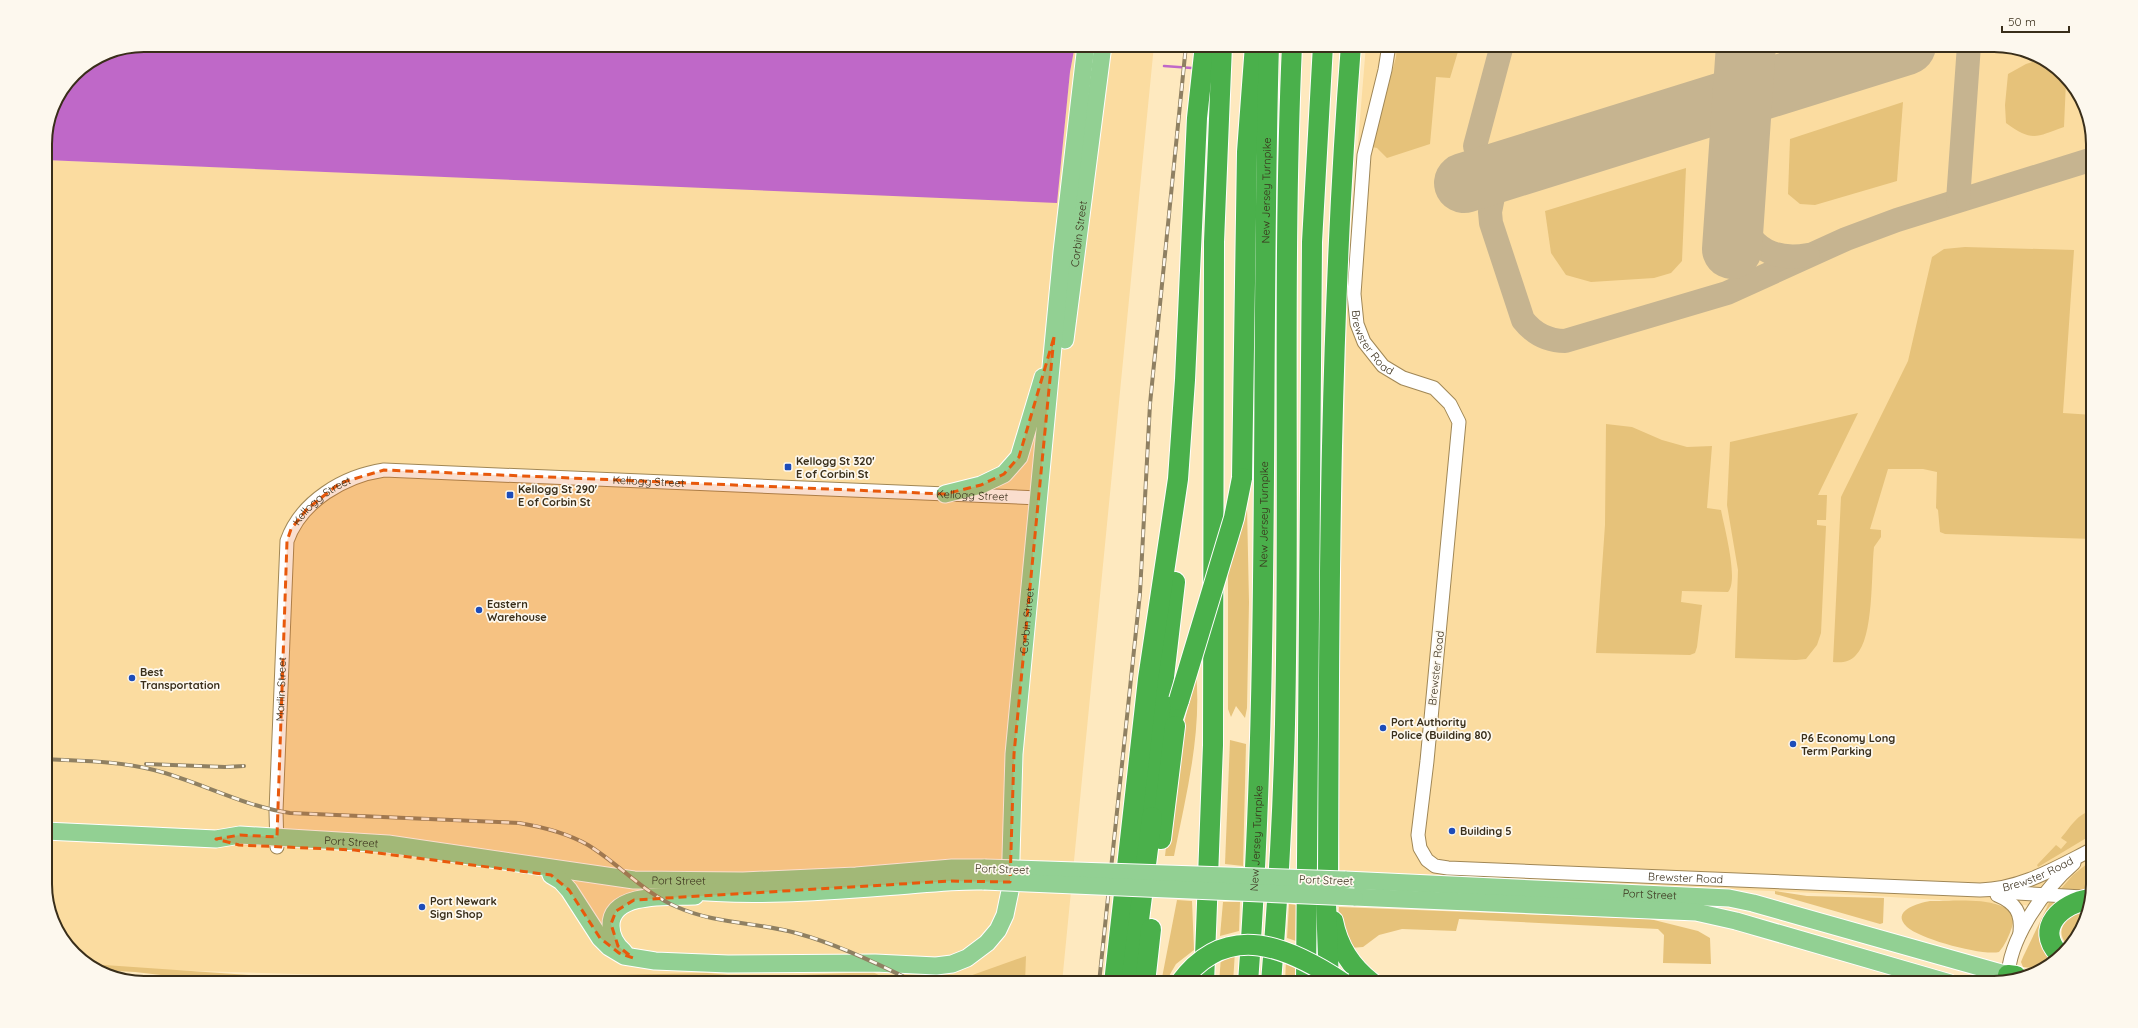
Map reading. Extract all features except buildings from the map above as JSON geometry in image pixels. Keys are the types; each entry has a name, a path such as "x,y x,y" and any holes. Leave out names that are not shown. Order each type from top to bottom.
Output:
{"highway":[{"path":"1115,976 1148,679 1176,495 1185,380 1197,118 1204,52"},
{"path":"1204,976 1213,745 1214,242 1222,52"},
{"path":"1132,976 1149,830 1169,728 1179,700 1234,518 1242,478 1246,170 1254,52"},
{"name":"New Jersey Turnpike","path":"1249,976 1257,862 1262,732 1266,208 1269,52"},
{"name":"New Jersey Turnpike","path":"1271,976 1280,843 1284,723 1288,220 1292,52"},
{"path":"1306,976 1312,242 1323,52"},
{"path":"1350,52 1345,120 1339,243 1333,429 1337,882 1333,923 1341,947 1354,966 1365,976"},
{"path":"1344,164 1359,52"},
{"path":"1149,830 1149,806 1183,511 1188,413 1185,380"},
{"path":"1146,976 1179,700"},
{"path":"1328,976 1326,902 1337,882"},
{"path":"2057,951 2051,939 2051,923 2058,913 2067,906 2084,900"},
{"path":"1186,976 1194,967 1211,955 1230,947 1247,944 1264,945 1290,952 1332,976"}],"main road":[{"name":"Corbin Street","path":"551,875 569,890 600,938 619,953 633,958 655,961 728,964 875,962 944,966 975,954 998,930 1005,915 1010,891 1014,754 1054,337 1085,52"},
{"name":"Corbin Street","path":"1047,422 1060,373 1102,52"},
{"path":"945,494 982,485 1004,474 1019,457 1054,337"},
{"name":"Port Street","path":"52,831 216,839 239,845 277,842 507,864"},
{"path":"507,864 551,875 597,882 639,883"},
{"path":"507,864 639,883"},
{"name":"Port Street","path":"639,883 743,881 872,875 952,868 984,874 1354,897 1679,910 1696,912 1736,921 1926,976"},
{"name":"Port Street","path":"639,883 727,895 862,889 951,881 984,874 1337,882 1717,897 1753,903 2004,975"},
{"path":"633,958 618,946 611,932 612,917 623,905 634,900 647,898 727,895"},
{"path":"1736,921 1755,917 1804,926 1823,923"},
{"path":"1798,939 1824,935 1879,950 1886,948 1889,942"}],"street":[{"name":"Brewster Road","path":"1388,52 1385,70 1364,155 1354,294 1356,319 1364,342 1383,366 1403,378 1434,388 1450,404 1459,422 1427,761 1419,823 1419,844 1424,856 1435,866 1448,868 1980,890 2044,896 2085,898"},
{"name":"Kellogg Street","path":"287,541 291,529 307,509 320,497 340,483 356,476 384,470 1038,498"},
{"name":"Marlin Street","path":"277,842 287,541"},
{"name":"Brewster Road","path":"1980,890 2004,887 2026,881 2086,852"},
{"name":"Brewster Road","path":"2011,974 2020,935 2044,896 2068,868 2086,854"},
{"path":"1980,890 2004,898 2015,905 2020,914 2020,935"}],"highlighted area":[{"path":"1054,337 1014,754 1010,882 951,881 634,900 616,911 611,924 618,946 633,958 619,953 600,938 569,890 551,875 354,850 239,845 216,839 240,835 277,837 287,541 291,529 307,509 340,483 384,470 945,494 981,485 1004,474 1019,457"}],"shaded area":[{"path":"138,52 1074,52 1070,72 1057,203 52,160 52,138 55,120 64,98 79,79 98,64 115,57"},
{"path":"1074,52 1153,52 1063,976 365,976 108,968 88,957 75,945 57,913 52,890 52,160 1057,202 1070,72"},
{"path":"1365,52 1994,52 2012,54 2029,59 2050,71 2063,83 2076,104 2081,115 2086,138 2086,888 2055,907 1858,895 1340,871 1337,740 1348,265"},
{"path":"1396,52 1458,52 1450,78 1436,77 1430,144 1387,158 1377,148 1372,147"},
{"path":"2034,61 2040,64 2059,79 2066,87 2064,127 2034,136 2022,133 2006,123 2005,105 2008,74 2026,64"},
{"path":"1903,102 1897,181 1815,205 1800,204 1788,194 1790,139"},
{"path":"1686,168 1682,261 1671,273 1654,278 1591,282 1566,275 1551,253 1545,211"},
{"path":"1965,247 2074,250 2063,413 2086,415 2086,539 1945,534 1940,532 1938,510 1936,508 1937,472 1923,469 1888,469 1870,529 1881,530 1881,537 1874,547 1871,604 1866,635 1862,647 1854,657 1846,662 1833,662 1841,497 1908,361 1932,257 1944,249"},
{"path":"1858,413 1818,495 1827,495 1826,520 1817,520 1817,525 1826,526 1821,633 1817,645 1806,659 1735,658 1738,570 1727,505 1730,442"},
{"path":"1606,424 1632,427 1662,440 1687,447 1712,446 1707,508 1721,510 1730,553 1732,577 1731,586 1728,592 1682,591 1681,602 1702,605 1697,647 1695,653 1690,655 1596,653 1605,525"},
{"path":"1247,506 1249,602 1247,708 1245,718 1236,706 1231,717 1228,709 1228,560"},
{"path":"1196,672 1197,718 1192,764 1174,856 1165,856 1177,754"},
{"path":"1230,740 1246,744 1243,866 1225,864"},
{"path":"2086,813 2086,838 2038,867 2037,865 2056,845 2061,849 2067,842 2061,838 2083,814"},
{"path":"2086,865 2085,891 2060,890 2073,875"},
{"path":"1775,891 1807,896 1884,898 1883,923 1880,924 1775,894"},
{"path":"1177,900 1192,901 1194,950 1176,964 1169,976 1162,976"},
{"path":"1930,901 1967,901 1996,904 2006,909 2012,916 2012,927 1999,952 1991,953 1952,946 1924,937 1914,932 1907,927 1903,921 1902,916 1908,909"},
{"path":"1223,902 1240,902 1239,931 1220,936"},
{"path":"2049,903 2057,903 2055,953 2030,968 2023,967 2021,962"},
{"path":"1289,904 1296,905 1296,941 1287,938"},
{"path":"1339,907 1650,919 1698,931 1710,938 1711,964 1663,963 1664,935 1658,929 1459,919 1456,931 1402,929 1379,935 1363,947 1350,948 1338,923"},
{"path":"2082,910 2079,919 2065,942 2061,932 2063,926 2066,921"},
{"path":"1235,951 1233,976 1220,976 1221,957"},
{"path":"1026,956 1025,976 970,976"},
{"path":"1286,960 1296,965 1296,976 1285,976"},
{"path":"99,965 264,976 170,976 114,971"},
{"path":"873,972 880,976 775,976"},
{"path":"707,973 739,976 568,976"}],"waterway":[{"path":"1164,66 1192,68"}],"taxiway":[{"path":"1500,52 1475,146 1478,157 1485,167 1501,172"},
{"path":"1958,200 1969,52"},
{"path":"1536,161 1510,172 1495,187 1490,212 1491,223 1523,320 1536,333 1558,341 1565,341 1727,293 1846,239 1897,220 2086,161"},
{"path":"1736,193 1742,222 1748,234 1756,243 1766,250 1778,255 1808,255"}],"runway":[{"path":"1732,249 1746,52"},
{"path":"1464,183 1884,52"}],"railway":[{"path":"1100,976 1140,593 1150,404 1185,52"},
{"path":"52,759 100,762 141,767 171,775 255,805 290,813 519,823 546,829 572,837 588,845 654,894 665,901 691,913 721,920 781,929 811,937 857,955 902,976"},
{"path":"146,764 225,767 244,766"}],"place":[{"name":"Kellogg St 320' E of Corbin St","path":"788,467"},
{"name":"Kellogg St 290' E of Corbin St","path":"510,495"},
{"name":"Eastern Warehouse","path":"479,610"},
{"name":"Best Transportation","path":"132,678"},
{"name":"Port Authority Police (Building 80)","path":"1383,728"},
{"name":"P6 Economy Long Term Parking","path":"1793,744"},
{"name":"Building 5","path":"1452,831"},
{"name":"Port Newark Sign Shop","path":"422,907"}]}
